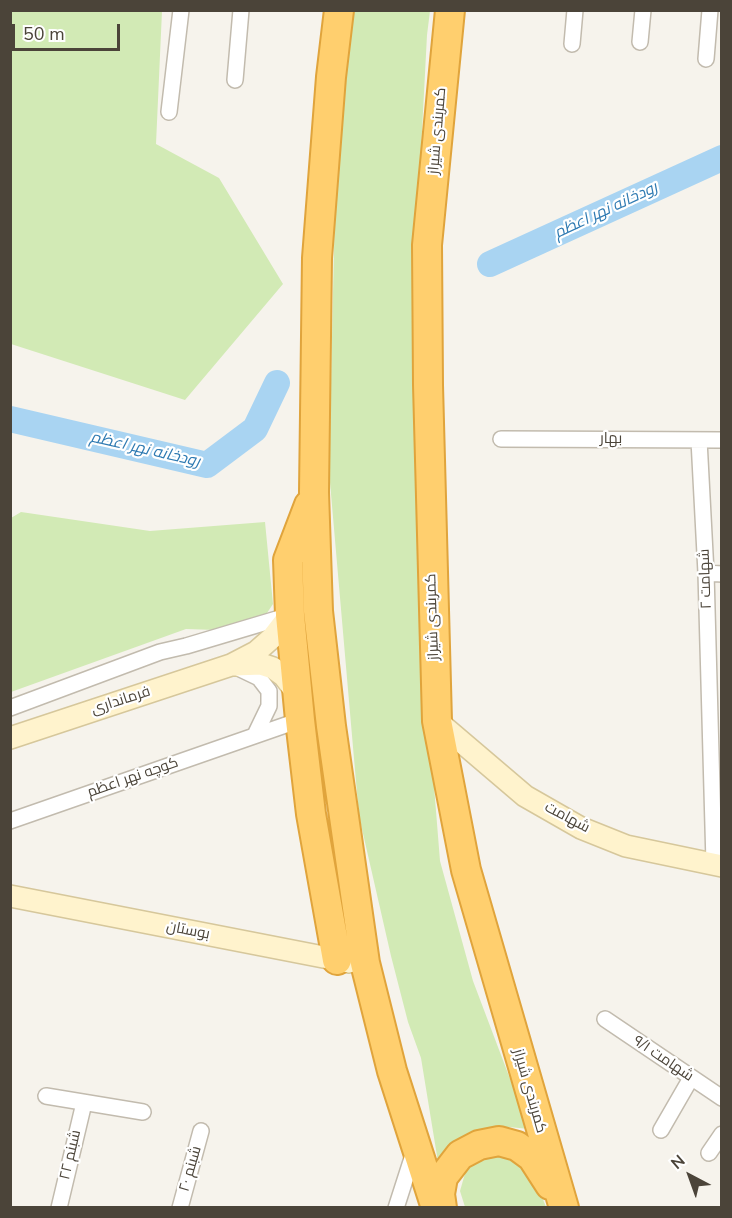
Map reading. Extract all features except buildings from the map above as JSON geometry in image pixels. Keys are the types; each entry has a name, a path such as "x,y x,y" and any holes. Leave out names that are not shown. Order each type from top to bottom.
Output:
{"highway":[{"path":"339,10 331,77 317,258 314,492 318,611 331,726 351,962"},
{"name":"کمربندی شیراز","path":"450,10 427,245 428,396 437,721 466,870 564,1208"},
{"path":"314,492 288,560 298,707 311,814 351,962 392,1071 436,1208"},
{"path":"442,1208 440,1194 443,1177 460,1155 479,1145 499,1142 517,1146 532,1157 564,1208"}],"street":[{"path":"169,112 181,10"},
{"path":"235,80 241,10"},
{"path":"572,44 575,10"},
{"path":"640,42 643,10"},
{"path":"706,58 710,10"},
{"name":"بهار","path":"501,439 722,440"},
{"name":"۲ شهامت","path":"699,440 714,573 718,865"},
{"path":"10,708 160,652 290,615"},
{"name":"فرمانداری","path":"10,738 231,665 256,652 273,637 290,615"},
{"name":"فرمانداری","path":"231,665 261,663 273,668 284,676 298,707"},
{"path":"231,665 259,678 268,691 269,706 255,735"},
{"name":"کوچه نهر اعظم","path":"10,821 255,735 298,707"},
{"name":"شهامت","path":"437,721 525,796 581,828 626,846 718,865"},
{"name":"بوستان","path":"10,896 351,962"},
{"name":"۹/۱ شهامت","path":"605,1019 722,1098"},
{"path":"661,1130 691,1078"},
{"path":"46,1096 143,1112"},
{"name":"۲۲ شبنم","path":"59,1208 84,1102"},
{"name":"۲۰ شبنم","path":"180,1208 201,1131"},
{"path":"709,1153 722,1134"},
{"path":"396,1208 416,1146"}],"green space":[{"path":"11,10 162,11 156,144 219,178 283,284 185,400 11,344"},
{"path":"350,11 430,11 412,323 424,661 440,861 473,981 529,1129 509,1127 486,1130 438,1162 421,1058 408,1022 391,956 359,816 329,471 337,115"},
{"path":"21,512 150,531 265,522 273,604 265,616 216,630 186,629 11,692 11,518"},
{"path":"487,1151 506,1152 534,1177 546,1207 465,1207 460,1191 466,1170"}],"waterway":[{"name":"رودخانه نهر اعظم","path":"490,264 722,158"},
{"name":"رودخانه نهر اعظم","path":"10,419 207,465 255,429 277,383"}]}
